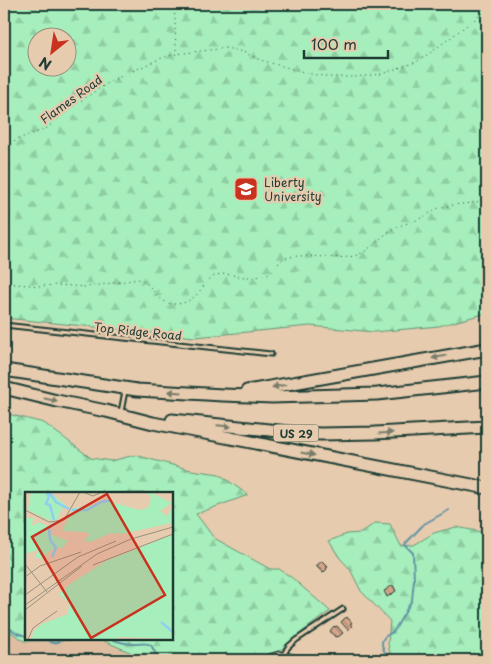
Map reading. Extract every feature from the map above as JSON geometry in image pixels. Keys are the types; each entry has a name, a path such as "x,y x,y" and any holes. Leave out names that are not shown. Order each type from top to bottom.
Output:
{"highway":[{"path":"223,396 487,349"},
{"path":"4,370 126,388 223,396 272,397 368,394 413,391 487,382"},
{"name":"US 29","path":"4,388 106,411 200,424 298,433 375,433 487,427"},
{"path":"106,411 153,424 487,488"}],"street":[{"path":"266,660 274,657 298,660"}],"lane":[{"name":"Top Ridge Road","path":"4,325 271,354"},
{"path":"121,412 126,388"},
{"path":"283,657 288,647 296,640 343,609"}],"path":[{"path":"174,4 176,54"},
{"path":"458,4 487,10"},
{"name":"Flames Road","path":"4,153 16,140 39,133 77,103 111,81 142,65 159,59 176,54 226,48 260,60 311,74 329,77 355,77 381,74 416,62 487,10"},
{"path":"4,283 41,286 58,284 86,287 140,278 168,303 178,304 188,301 197,295 207,282 216,275 261,276 271,272 282,259 287,258 356,256 366,251 394,229 438,209 487,199"}],"shaded area":[{"path":"4,627 24,641 102,640 148,660 4,660"}],"green space":[{"name":"Liberty University","path":"4,4 487,4 487,313 439,326 374,332 310,326 195,337 4,318"},
{"path":"4,413 44,423 91,458 111,461 135,455 191,470 219,474 248,495 196,514 214,538 270,569 279,569 330,611 279,651 260,660 148,660 102,640 24,641 4,627"},
{"path":"375,523 390,524 401,546 414,545 434,533 456,527 487,533 487,660 391,660 388,644 390,621 361,591 350,569 339,557 329,541 347,534 361,533"}],"building":[{"path":"322,561 328,567 323,573 316,566"},
{"path":"393,585 396,591 387,597 384,591"},
{"path":"347,617 352,623 348,630 341,622"},
{"path":"334,626 337,626 343,633 338,637 335,637 330,631"},
{"path":"46,654 61,658 61,660 44,660"}],"waterway":[{"path":"386,660 387,657 382,641 394,631 412,600 414,580 413,553 405,545 424,524 449,510"},
{"path":"4,625 25,636"},
{"path":"45,639 53,643 58,642 60,639"},
{"path":"112,639 125,643 145,643 151,645 159,660"}],"place":[{"name":"Liberty University","path":"246,189"}]}
